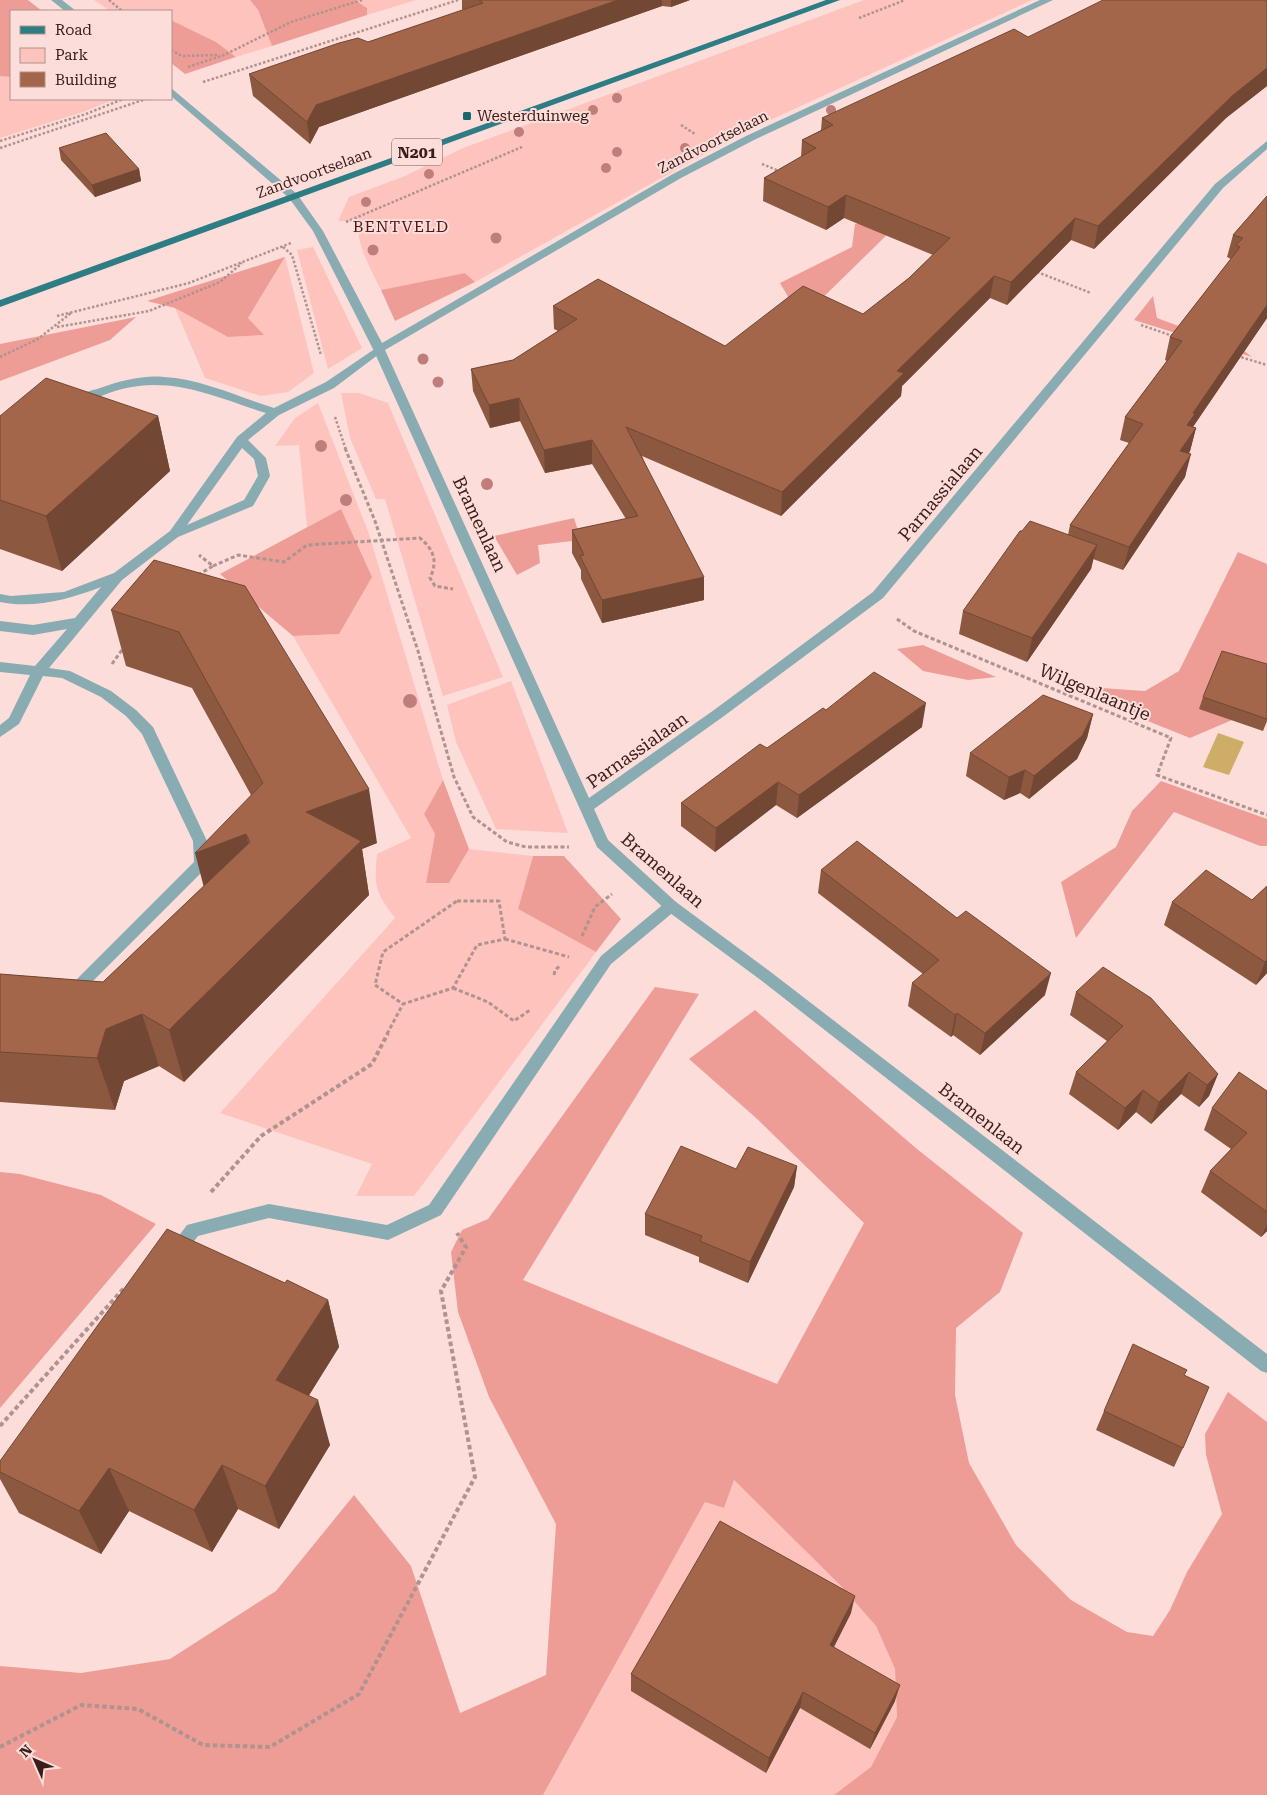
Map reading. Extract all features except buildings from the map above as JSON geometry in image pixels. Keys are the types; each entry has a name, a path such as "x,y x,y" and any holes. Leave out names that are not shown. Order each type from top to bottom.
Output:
{"main road":[{"name":"Zandvoortselaan","path":"0,304 835,0"}],"street":[{"path":"56,0 70,10"},
{"name":"Zandvoortselaan","path":"174,534 241,440 275,412 330,385 379,349 668,181 724,152 1048,0"},
{"path":"172,92 293,196"},
{"name":"Parnassialaan","path":"587,806 719,713 871,601 1219,186 1267,144"},
{"name":"Bramenlaan","path":"293,196 318,231 379,349 602,842 671,906 767,977 1267,1365"},
{"path":"62,411 87,395 125,384 170,380 275,412"},
{"path":"0,732 14,721 38,672 117,577 174,534 210,522 249,503 264,476 260,458 241,440"},
{"path":"0,598 11,600 66,596 117,577"},
{"path":"0,626 33,630 79,622"},
{"path":"0,667 65,674 95,689 131,713 148,731 200,841 201,864 81,984"},
{"path":"162,1268 194,1230 269,1211 388,1233 435,1210 606,960 671,906"}],"path":[{"path":"110,0 121,10"},
{"path":"182,69 224,55 291,22 362,0"},
{"path":"172,91 458,0"},
{"path":"856,19 905,0"},
{"path":"172,51 182,56 224,55"},
{"path":"0,140 86,114 121,100"},
{"path":"0,148 144,100"},
{"path":"53,317 189,283 283,247 318,231 359,217 528,144"},
{"path":"724,152 787,174"},
{"path":"283,247 292,255 330,385 337,428 381,540 418,651 454,777 473,816 484,828 507,842 526,847 561,848 602,842"},
{"path":"57,326 149,310 220,282 245,260"},
{"path":"1028,269 1120,305"},
{"path":"0,357 18,352 50,333 71,313"},
{"path":"1111,316 1175,336"},
{"path":"1230,354 1267,365"},
{"path":"174,534 213,566"},
{"path":"196,576 238,555 284,562 307,545 420,538 430,547 436,557 434,570 430,578 435,586 448,589 485,582"},
{"name":"Wilgenlaantje","path":"871,601 914,631 1171,738 1157,775 1267,815"},
{"path":"95,689 128,641"},
{"path":"580,941 595,907 638,876"},
{"path":"504,939 500,901 457,901 383,952 376,985 403,1004 453,988 488,1002 514,1021 537,1005"},
{"path":"453,988 477,946 504,939 572,957 555,970 553,983"},
{"path":"0,1747 81,1705 138,1709 203,1745 270,1747 359,1694 475,1477 441,1291 466,1247 440,1205"}],"green space":[{"path":"94,0 250,0 258,10 272,46 236,57 216,42 172,20 172,10 109,10"},
{"path":"355,0 416,0 367,15 367,8"},
{"path":"864,0 1032,0 742,133 475,282 465,273 381,290 359,239 358,221 338,221 349,197 405,176 463,148"},
{"path":"0,76 10,77 10,100 113,100 83,112 0,138"},
{"path":"313,247 362,348 328,369 297,250"},
{"path":"285,257 314,373 288,392 261,396 205,378 175,308 228,337 263,335 248,318"},
{"path":"341,393 359,393 388,403 503,677 443,696 385,499 376,499 350,438"},
{"path":"318,403 369,534 443,780 424,814 435,834 426,883 449,883 469,849 533,856 518,909 596,952 414,1196 356,1196 372,1164 220,1113 395,918 383,901 377,888 377,854 411,838 293,636 339,634 341,509 307,527 299,445 275,446 295,418"},
{"path":"511,681 568,833 496,829 456,742 447,705"},
{"path":"734,1480 840,1585 876,1626 895,1669 897,1717 871,1768 834,1795 543,1795 705,1502 724,1508"}],"shaded area":[{"path":"0,0 28,0 41,10 10,10 10,77 0,76"},
{"path":"250,0 355,0 367,8 367,15 272,46 258,10"},
{"path":"172,20 216,42 236,57 185,74 172,64"},
{"path":"880,218 897,225 801,319 780,283 852,247 855,224"},
{"path":"285,257 248,318 264,335 228,337 175,308 147,301"},
{"path":"465,273 475,282 395,321 381,290"},
{"path":"1153,296 1157,318 1243,350 1252,357 1134,320"},
{"path":"136,317 110,340 0,381 0,344"},
{"path":"341,509 372,577 339,634 293,636 220,574"},
{"path":"574,518 581,540 538,545 540,563 517,575 494,536"},
{"path":"1238,552 1267,564 1267,705 1190,738 1058,685 1145,691 1179,671"},
{"path":"923,645 996,677 968,680 923,671 897,649"},
{"path":"1218,733 1244,742 1229,775 1203,767"},
{"path":"443,780 469,849 449,883 426,883 435,834 424,814"},
{"path":"1161,781 1267,819 1267,846 1260,846 1174,812 1076,938 1061,882 1116,847 1132,811"},
{"path":"533,856 564,856 621,919 596,952 518,909"},
{"path":"655,987 699,994 523,1280 777,1384 864,1223 755,1117 689,1059 755,1010 917,1149 1023,1233 1000,1292 956,1328 955,1395 969,1463 1016,1545 1071,1600 1127,1632 1153,1636 1170,1610 1187,1572 1222,1514 1206,1455 1205,1434 1228,1392 1267,1422 1267,1795 834,1795 871,1767 897,1717 895,1669 876,1626 840,1585 734,1480 724,1508 705,1502 543,1795 0,1795 0,1666 81,1673 170,1659 276,1591 354,1495 411,1566 460,1713 546,1675 556,1524 489,1397 458,1312 451,1252 462,1230 488,1219"},
{"path":"0,1172 20,1174 101,1195 156,1224 0,1408"}],"place":[{"name":"Westerduinweg","path":"467,116"}],"district":[{"name":"BENTVELD","path":"401,226"}]}
